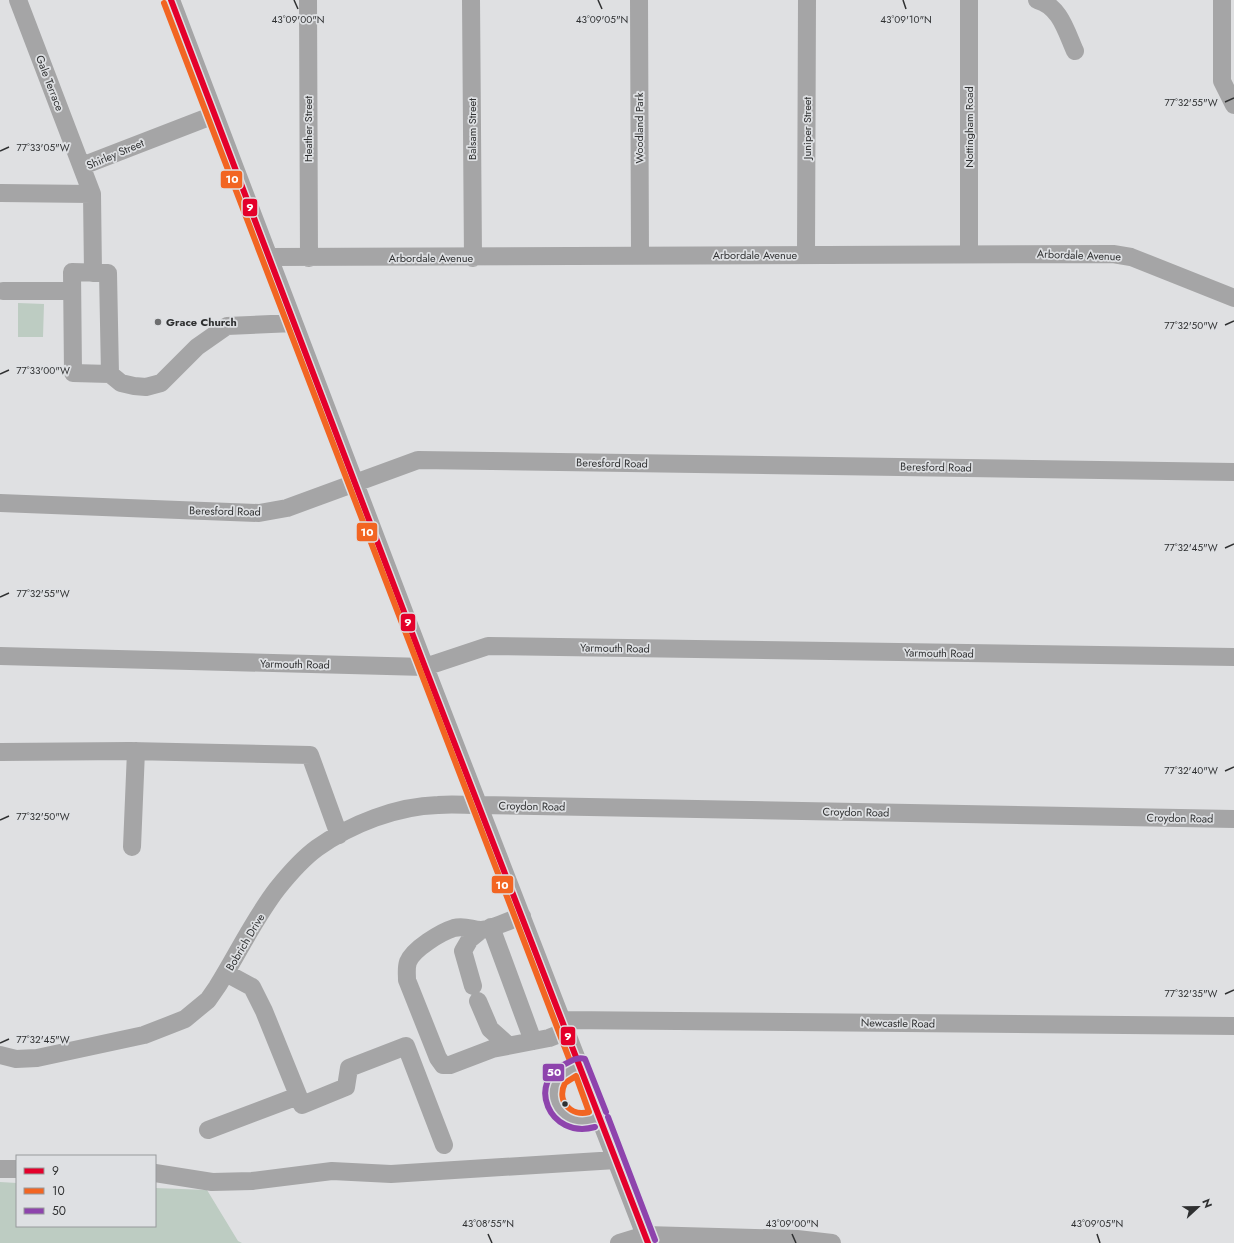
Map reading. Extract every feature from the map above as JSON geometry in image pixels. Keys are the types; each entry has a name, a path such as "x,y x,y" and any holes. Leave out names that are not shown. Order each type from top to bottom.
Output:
{"street":[{"name":"Gale Terrace","path":"18,0 82,166"},
{"path":"170,0 646,1239"},
{"name":"Heather Street","path":"308,0 308,258"},
{"name":"Balsam Street","path":"471,0 473,258"},
{"name":"Woodland Park","path":"639,0 640,255"},
{"name":"Juniper Street","path":"806,256 807,0"},
{"name":"Nottingham Road","path":"969,0 970,253"},
{"path":"1037,0 1048,5 1056,12 1075,51"},
{"path":"1222,0 1228,48 1222,81 1234,105"},
{"name":"Shirley Street","path":"93,273 92,194 82,166 214,115"},
{"path":"0,193 92,194"},
{"name":"Arbordale Avenue","path":"269,257 473,258 640,255 806,256 970,253 1122,255 1234,298"},
{"path":"110,374 108,273 72,272 72,373 110,374 121,383 134,386 146,386 161,383 197,347 227,326 294,323"},
{"path":"3,291 72,291"},
{"name":"Beresford Road","path":"0,503 259,513 287,508 418,460 1234,472"},
{"name":"Yarmouth Road","path":"0,656 425,667 488,646 1234,657"},
{"path":"0,752 136,751 310,755 339,834"},
{"path":"132,847 136,751"},
{"name":"Bobrich Drive","path":"0,1055 16,1059 37,1058 144,1035 175,1024 196,1011 208,1000 277,890 306,857 317,848 339,834 367,821 401,810 437,805 478,805"},
{"name":"Croydon Road","path":"478,805 1234,819"},
{"path":"510,1046 490,1029 475,994 463,951 470,939 486,928 522,916"},
{"name":"Newcastle Road","path":"486,928 454,928 439,934 419,948 408,960 406,970 408,980 438,1058 443,1065 450,1065 492,1049 533,1041 565,1025 1234,1026"},
{"path":"486,928 533,1041"},
{"path":"226,973 252,987 264,1011 302,1105 346,1087 349,1068 406,1046 444,1145"},
{"path":"580,1066 566,1072 558,1078 554,1099 558,1109 566,1118 577,1122 600,1117"},
{"path":"208,1130 298,1096"},
{"path":"156,1173 212,1182 252,1181 332,1172 391,1174 616,1160"},
{"path":"0,1169 16,1169"},
{"path":"619,1243 646,1239 797,1239 832,1243"}],"shaded area":[{"path":"18,303 44,304 43,337 18,337"},
{"path":"0,1182 16,1183 16,1227 156,1227 156,1188 207,1190 238,1241 242,1243 0,1243"}],"transit line":[{"name":"9","path":"171,0 425,667 648,1243"},
{"name":"10","path":"164,3 570,1061"},
{"name":"50","path":"595,1127 579,1129 565,1125 555,1117 548,1107 545,1095 547,1082 554,1071 573,1060 580,1058 585,1059 606,1112"},
{"name":"10","path":"576,1076 589,1112 582,1113 571,1110 567,1106 562,1096 565,1083 576,1076"},
{"name":"50","path":"608,1117 655,1240"}],"place":[{"name":"Grace Church","path":"158,322"}]}
